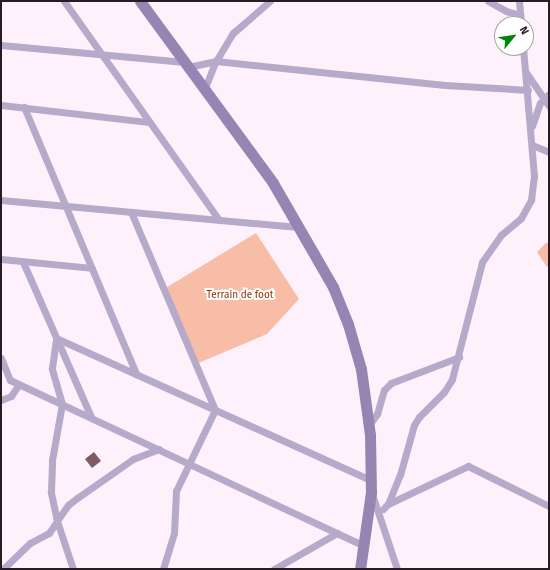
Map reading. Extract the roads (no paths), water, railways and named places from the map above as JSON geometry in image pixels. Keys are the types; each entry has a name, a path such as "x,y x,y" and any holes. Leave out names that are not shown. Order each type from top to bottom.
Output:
{"main road":[{"path":"140,1 273,183 333,287 348,324 360,364 369,425 371,487 365,546 360,569"}],"street":[{"path":"64,1 219,220"},
{"path":"204,90 216,62 233,33 270,1"},
{"path":"488,1 506,11 520,15 519,1"},
{"path":"1,45 101,54 186,64 216,62 445,85 528,90"},
{"path":"524,56 528,90 534,176 531,200 521,218 501,235 482,262 459,357 449,386 414,425 405,461 385,507 468,466 549,506"},
{"path":"525,71 547,95 549,106"},
{"path":"531,128 547,95"},
{"path":"1,105 150,122"},
{"path":"24,107 136,374"},
{"path":"532,145 549,152"},
{"path":"1,200 299,227"},
{"path":"131,212 215,410 176,491 174,533 163,569"},
{"path":"1,259 92,268"},
{"path":"23,262 91,417"},
{"path":"56,338 215,410 371,487 397,569"},
{"path":"56,338 52,368 62,404 52,460 51,492 57,521 73,569"},
{"path":"369,425 384,390 390,383 459,357"},
{"path":"1,358 10,380 365,546"},
{"path":"1,400 11,396 19,384"},
{"path":"3,569 30,543 49,533 68,505 77,498 133,459 158,449"},
{"path":"274,569 337,533"}],"park label":[{"name":"Terrain de foot","path":"240,296"}]}
